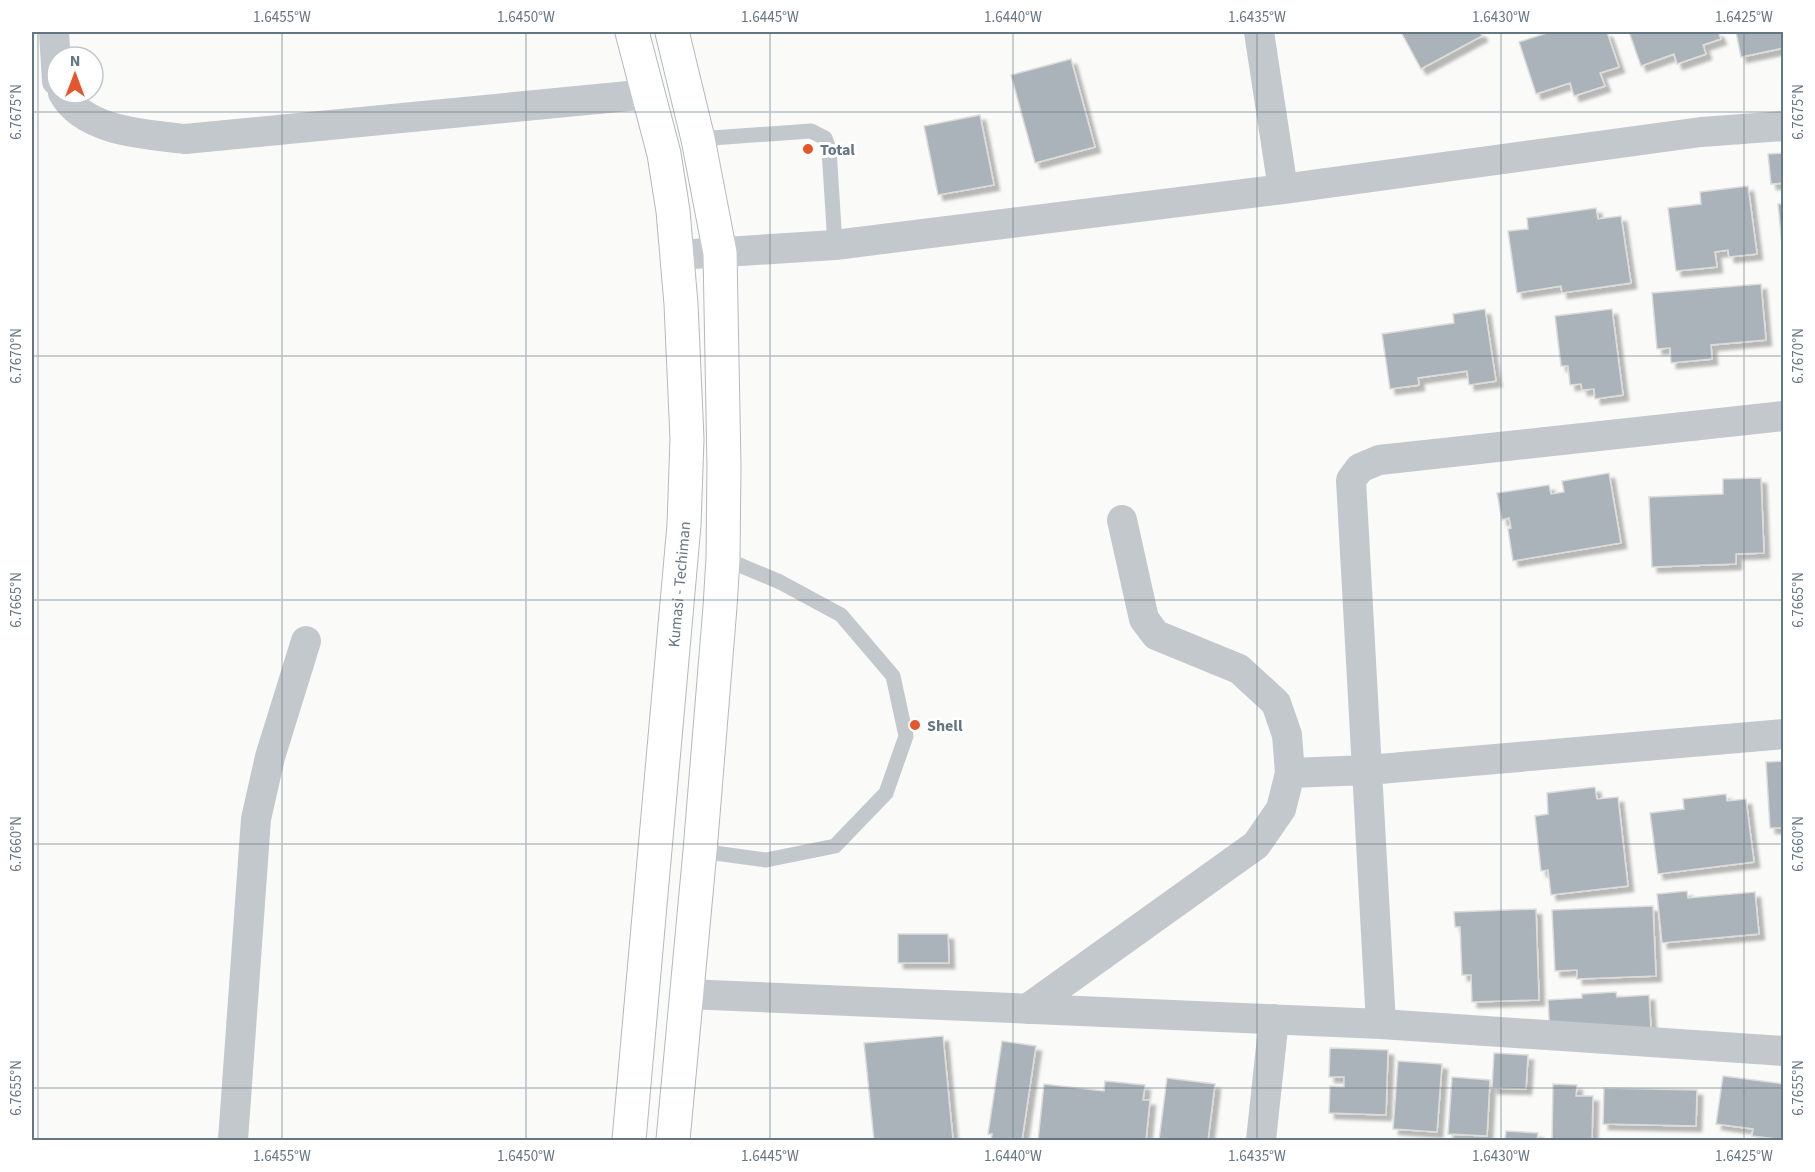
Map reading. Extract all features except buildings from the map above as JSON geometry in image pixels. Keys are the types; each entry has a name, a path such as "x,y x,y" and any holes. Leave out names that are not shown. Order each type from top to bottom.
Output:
{"highway":[{"name":"Kumasi - Techiman","path":"629,1140 684,525 687,439 681,304 673,211 664,154 632,32"},
{"path":"672,32 698,139 720,253 723,350 723,558 700,851 673,1140"}],"street":[{"path":"1259,32 1283,189"},
{"path":"73,105 85,116 126,132 185,139 649,94"},
{"path":"677,255 835,245 1283,189 1701,132 1784,126"},
{"path":"1381,1024 1351,480 1360,468 1379,460 1784,416"},
{"path":"1027,1009 1256,845 1281,809 1290,773 1287,735 1276,703 1239,669 1156,635 1144,619 1122,520"},
{"path":"232,1140 256,819 270,757 306,641"},
{"path":"1290,773 1368,770 1784,734"},
{"path":"687,994 1381,1024 1784,1051"},
{"path":"1261,1140 1274,1019"}],"lane":[{"path":"698,139 812,130 825,138 829,149 835,245"},
{"path":"700,851 766,860 835,846 886,793 906,736 893,676 841,615 780,582 723,558"}],"place":[{"name":"Total","path":"808,149"},
{"name":"Shell","path":"915,725"}]}
